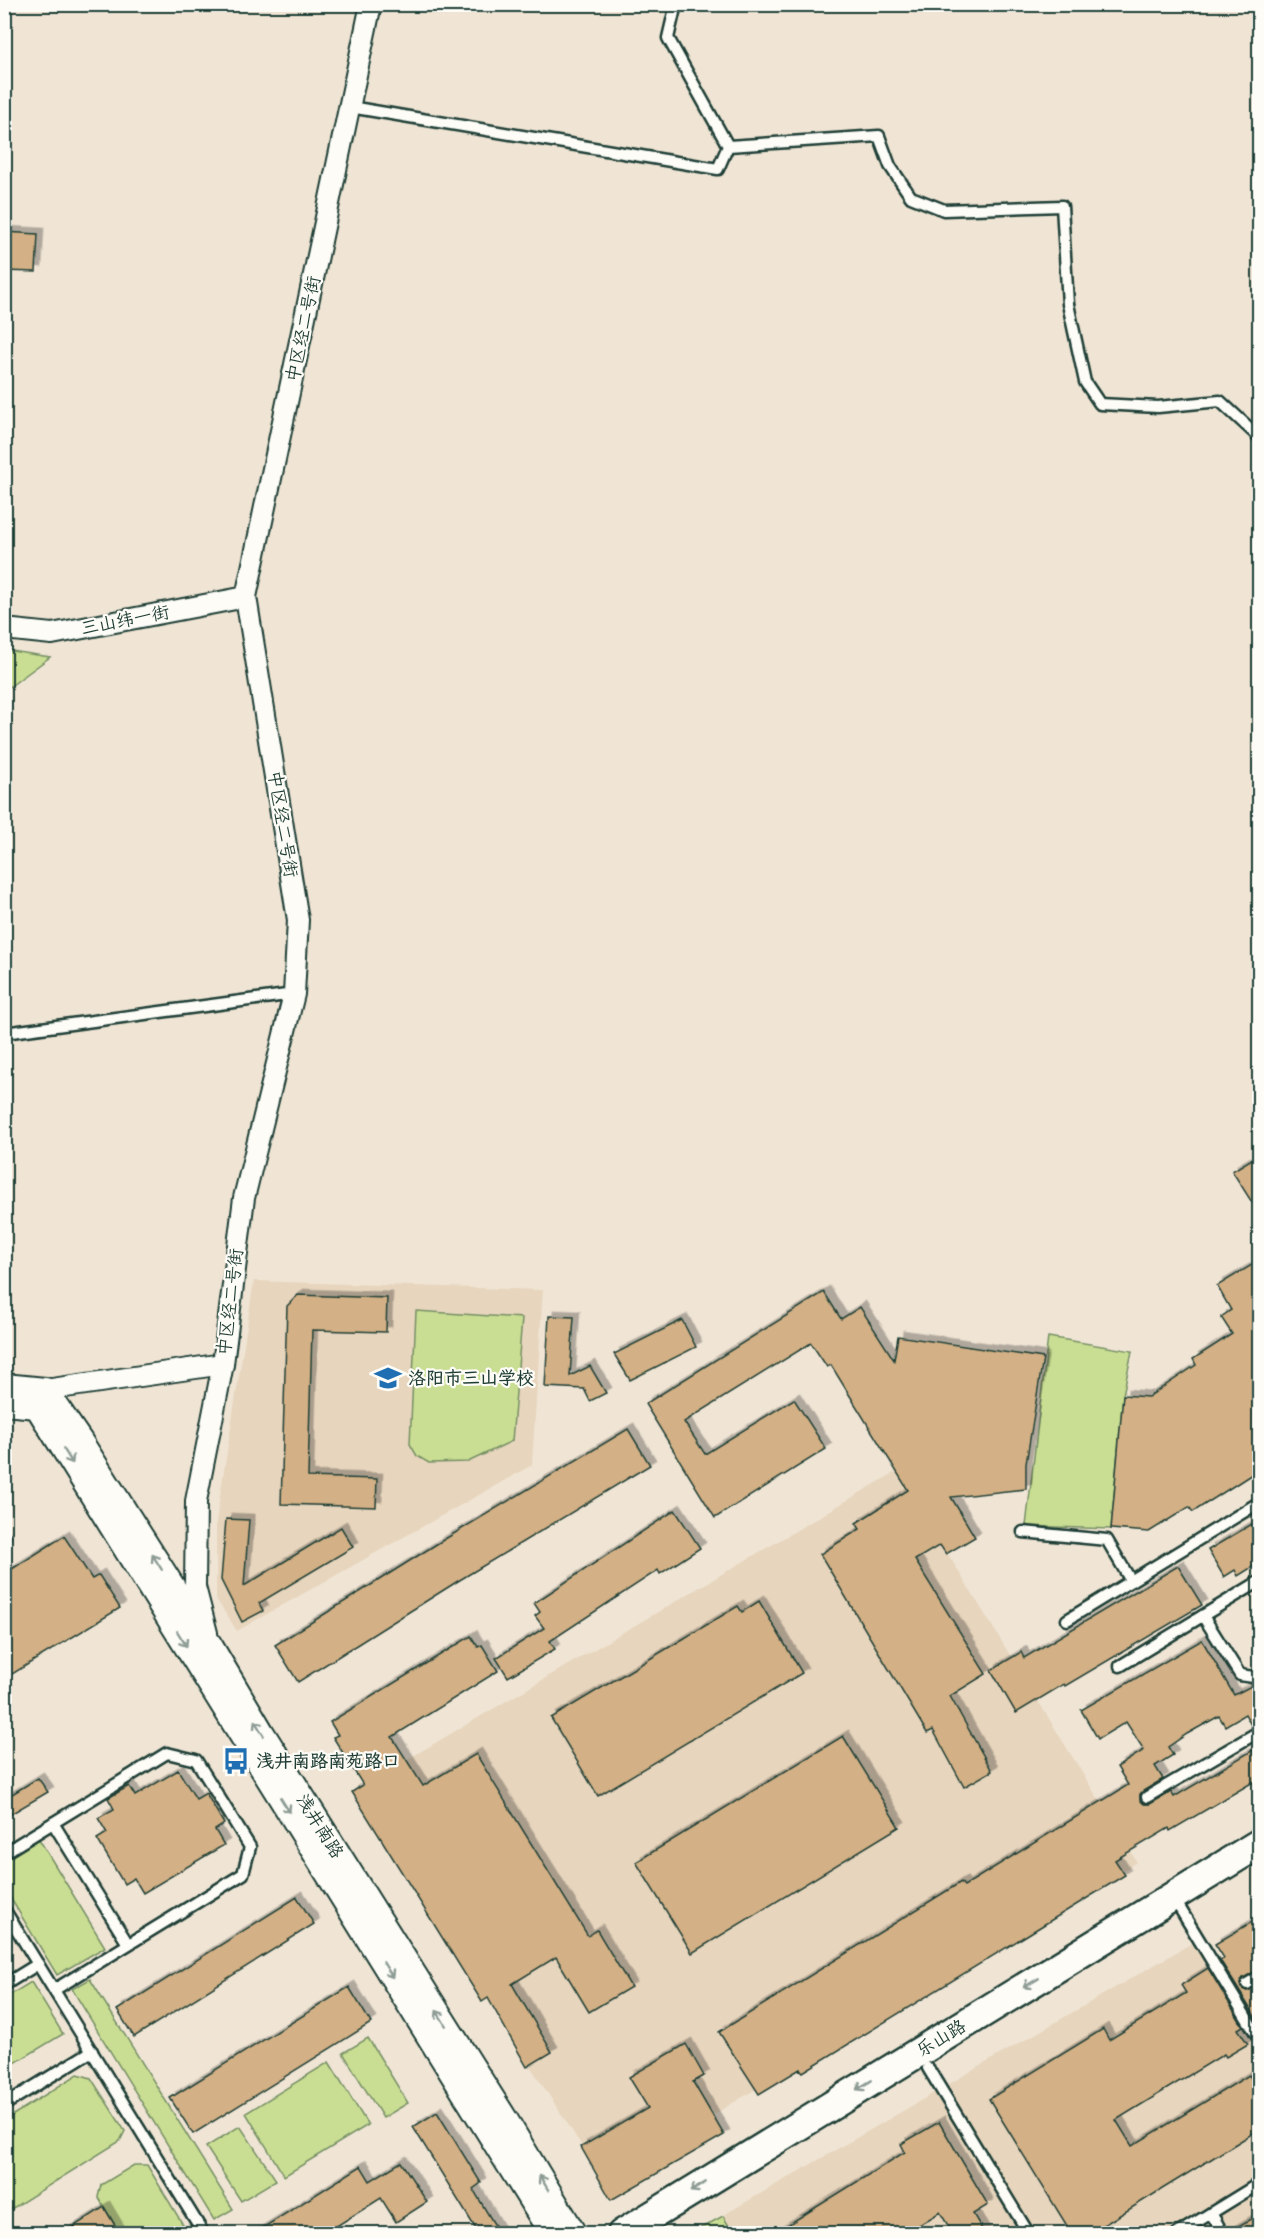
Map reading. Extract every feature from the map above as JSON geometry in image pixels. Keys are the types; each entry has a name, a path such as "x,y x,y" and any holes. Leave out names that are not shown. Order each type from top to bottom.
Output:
{"main road":[{"name":"乐山路","path":"660,2234 928,2068 1178,1904 1260,1843"},
{"name":"乐山路","path":"621,2234 1178,1904 1260,1865"}],"street":[{"name":"中区经二号街","path":"211,1647 195,1587 196,1502 222,1369 244,1198 294,994 298,920 246,597 372,4"},
{"name":"三山纬一街","path":"4,629 52,634 246,597"},
{"path":"4,1403 222,1369"},
{"path":"4,1386 44,1398"},
{"name":"浅井南路","path":"44,1398 80,1441 211,1647 262,1733 505,2119 574,2234"},
{"name":"浅井南路","path":"44,1398 552,2234"}],"lane":[{"path":"676,4 668,38 728,146"},
{"path":"350,107 718,169 728,146"},
{"path":"728,146 879,136 891,166 911,197 944,210 1062,206 1068,304 1085,382 1100,404 1158,407 1220,400 1260,438"},
{"path":"4,1033 294,994"},
{"path":"1067,1620 1260,1502"},
{"path":"1023,1532 1107,1540 1131,1581"},
{"path":"1120,1666 1260,1581"},
{"path":"1203,1616 1240,1675 1260,1678"},
{"path":"1147,1797 1260,1731"},
{"path":"4,1853 167,1753 196,1760 250,1847 243,1874 54,1990"},
{"path":"53,1823 128,1944"},
{"path":"1178,1904 1260,2040"},
{"path":"4,1910 204,2234"},
{"path":"4,1985 38,1964"},
{"path":"1247,1984 1260,1976"},
{"path":"4,2105 92,2051"},
{"path":"928,2068 1029,2234"},
{"path":"1177,2234 1260,2183"},
{"path":"1211,2213 1224,2234"}],"shaded area":[{"name":"洛阳市三山学校","path":"254,1281 543,1290 532,1465 237,1631 216,1599 216,1521"},
{"path":"897,1471 1137,1862 604,2180 352,1792"},
{"path":"1199,1939 1251,2024 1259,2018 1259,2233 691,2234"}],"green space":[{"path":"5,650 50,657 5,690"},
{"path":"416,1311 522,1318 512,1441 468,1462 429,1463 417,1456 410,1444"},
{"path":"1048,1337 1132,1351 1123,1395 1111,1529 1026,1526"},
{"path":"39,1839 105,1947 57,1975 5,1889 5,1860"},
{"path":"90,1979 233,2209 214,2220 72,1989"},
{"path":"31,1982 63,2034 5,2069 5,1998"},
{"path":"368,2038 408,2103 383,2118 343,2053"},
{"path":"329,2062 368,2125 284,2176 246,2113"},
{"path":"78,2074 91,2078 125,2131 120,2141 5,2213 5,2120"},
{"path":"240,2126 276,2180 241,2201 206,2147"},
{"path":"134,2165 147,2165 188,2233 120,2233 98,2197 101,2185"},
{"path":"723,2216 733,2233 692,2233"}],"building":[{"path":"4,232 38,234 36,272 4,271"},
{"path":"1260,1154 1260,1215 1232,1171"},
{"path":"1260,1260 1260,1469 1193,1512 1189,1507 1149,1532 1111,1529 1123,1395 1148,1397 1196,1365 1193,1359 1232,1334 1221,1317 1231,1310 1217,1286"},
{"path":"824,1292 841,1319 860,1307 894,1360 898,1336 1043,1358 1026,1464 1026,1489 951,1497 975,1537 946,1554 940,1545 915,1560 986,1674 950,1696 992,1771 964,1787 933,1730 927,1733 820,1554 860,1529 856,1523 908,1490 831,1365 827,1367 811,1343 684,1422 705,1454 794,1399 826,1449 715,1518 645,1404"},
{"path":"298,1295 387,1298 386,1332 312,1330 308,1477 377,1479 376,1507 281,1504 287,1306"},
{"path":"549,1316 574,1317 570,1376 590,1366 606,1393 590,1401 584,1389 545,1387"},
{"path":"682,1320 696,1347 630,1380 614,1354"},
{"path":"628,1429 650,1465 458,1581 298,1682 275,1645"},
{"path":"675,1510 700,1548 660,1574 658,1570 550,1641 555,1649 508,1677 496,1658 544,1628 535,1616 540,1612 534,1603"},
{"path":"226,1519 249,1520 244,1586 341,1527 353,1547 259,1603 263,1611 242,1622 221,1580"},
{"path":"1252,1524 1260,1537 1260,1556 1254,1559 1257,1564 1238,1576 1235,1570 1224,1577 1208,1550"},
{"path":"64,1536 92,1579 99,1575 120,1608 4,1679 4,1574"},
{"path":"1178,1566 1202,1605 1016,1713 991,1670 1021,1652 1024,1658"},
{"path":"759,1601 802,1673 598,1796 551,1718 738,1606 742,1612"},
{"path":"471,1636 478,1647 482,1645 498,1671 392,1737 423,1786 476,1754 588,1936 597,1930 631,1987 589,2012 556,1957 512,1984 552,2052 527,2067 488,1998 482,2002 352,1792 363,1785 333,1737 338,1735 330,1722"},
{"path":"1202,1640 1234,1695 1253,1685 1260,1695 1260,1724 1252,1727 1245,1714 1225,1726 1219,1716 1187,1734 1168,1747 1173,1755 1155,1766 1163,1779 1143,1791 1140,1794 1140,1800 1144,1804 1150,1804 1171,1792 1174,1797 1260,1746 1260,1778 1170,1831 1169,1828 1115,1860 1125,1875 803,2072 800,2069 759,2094 719,2032 961,1882 964,1886 1128,1785 1117,1767 1144,1750 1126,1722 1098,1739 1081,1710"},
{"path":"843,1736 899,1827 692,1953 636,1862"},
{"path":"178,1770 196,1799 206,1793 224,1824 215,1830 224,1845 143,1893 134,1878 124,1884 97,1839 107,1833 98,1818 114,1809 108,1798 129,1786 135,1796"},
{"path":"38,1778 48,1792 4,1818 4,1799"},
{"path":"297,1897 314,1924 134,2037 117,2010"},
{"path":"1260,1917 1260,1969 1243,1978 1240,1984 1241,1988 1247,1991 1260,1985 1260,2016 1256,2018 1220,1960 1224,1958 1215,1944"},
{"path":"1208,1968 1243,2026 1238,2029 1248,2044 1226,2057 1224,2054 1116,2120 1132,2146 1249,2075 1260,2092 1260,2129 1089,2234 1072,2234 989,2099 1103,2029 1109,2040 1186,1993 1181,1985"},
{"path":"349,1987 371,2023 193,2134 170,2098"},
{"path":"686,2044 704,2076 693,2082 724,2135 611,2200 581,2147 648,2108 629,2077"},
{"path":"437,2112 481,2183 473,2189 500,2234 479,2234 413,2127"},
{"path":"939,2122 988,2205 973,2214 985,2234 953,2234 940,2212 905,2234 773,2234 905,2152 901,2144"},
{"path":"401,2162 427,2202 396,2222 381,2198 324,2234 253,2234 361,2166 370,2181"},
{"path":"104,2207 120,2234 62,2234"},
{"path":"1254,2217 1260,2226 1260,2234 1230,2234 1230,2231"}],"place":[{"name":"洛阳市三山学校","path":"388,1378"},
{"name":"浅井南路南苑路口","path":"236,1761"}]}
